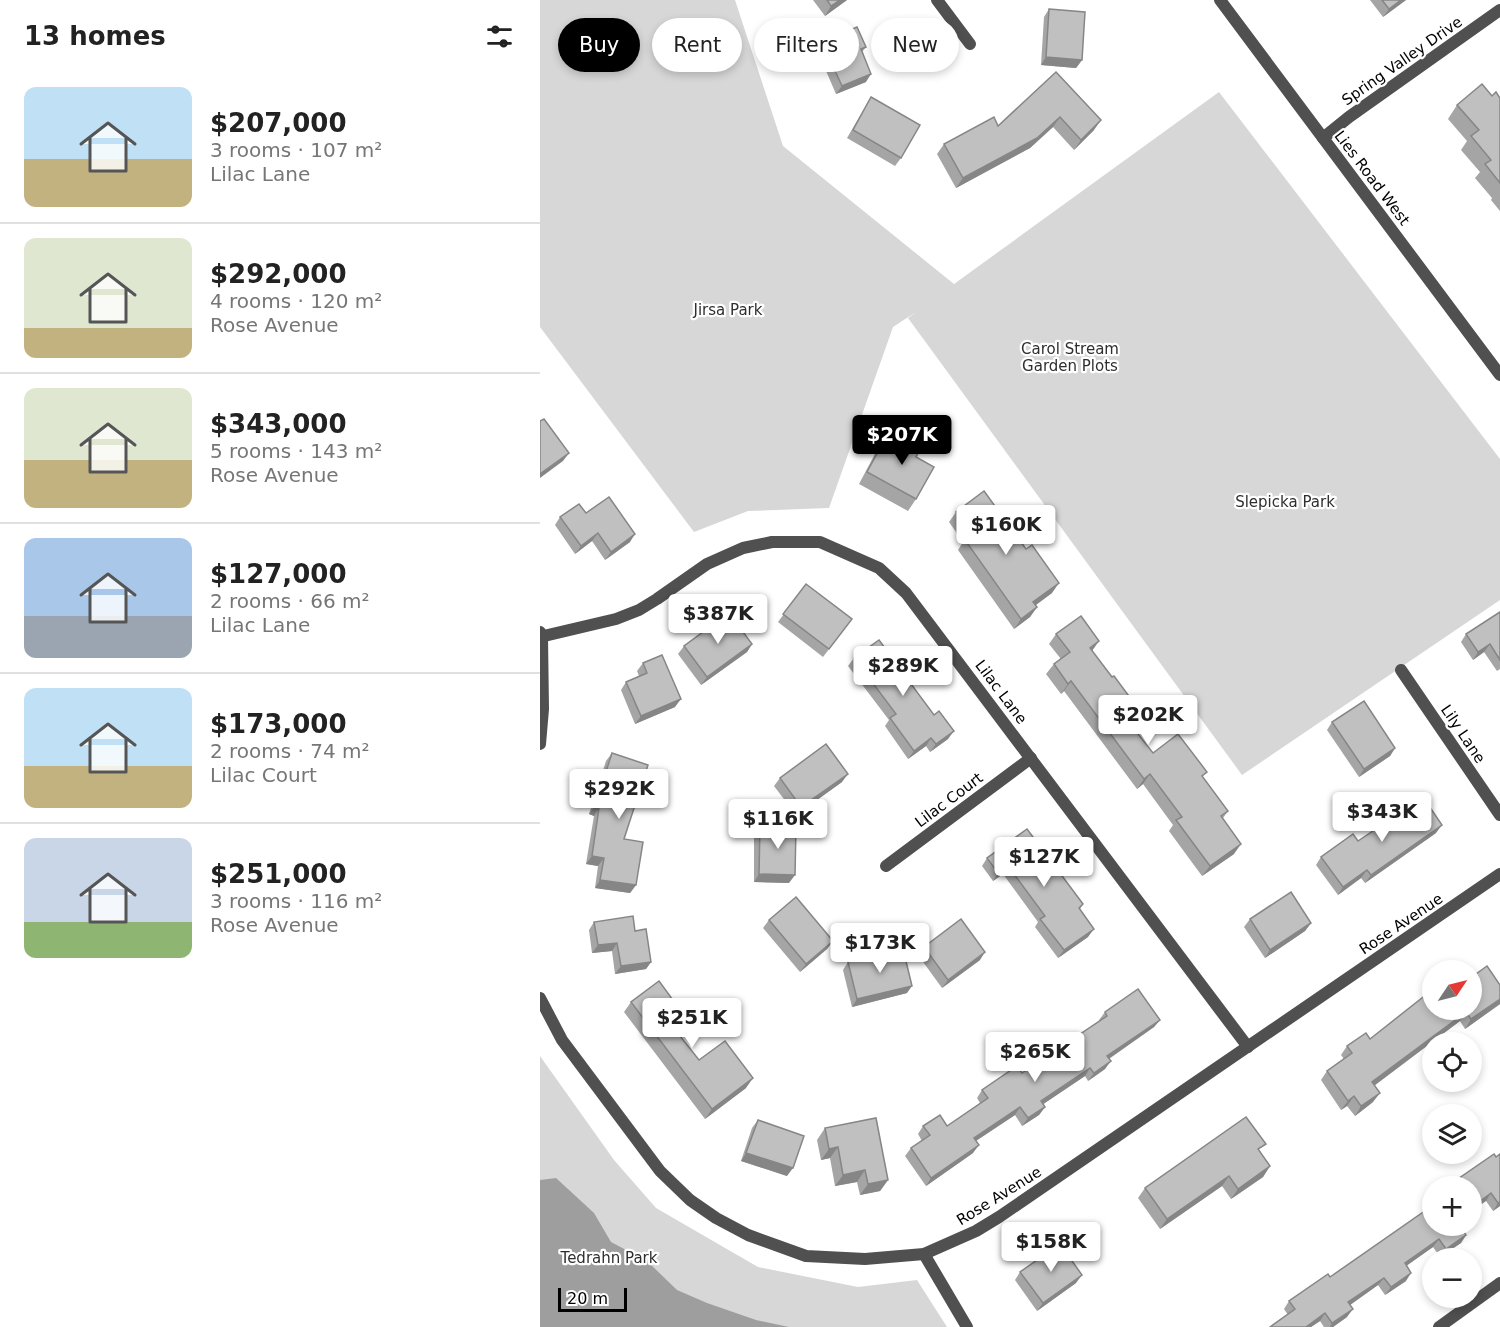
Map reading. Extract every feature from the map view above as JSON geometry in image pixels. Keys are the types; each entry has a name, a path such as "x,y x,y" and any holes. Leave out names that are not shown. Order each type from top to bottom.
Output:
{"street":[{"path":"937,0 970,44"},
{"name":"Lies Road West","path":"1220,0 1500,375"},
{"path":"1495,0 1500,8"},
{"name":"Spring Valley Drive","path":"1323,138 1500,8"},
{"name":"Lilac Lane","path":"541,635 616,619 639,610 707,564 743,548 772,542 820,542 879,568 906,592 1248,1047"},
{"path":"540,744 543,709 541,635"},
{"name":"Lily Lane","path":"1401,670 1500,815"},
{"name":"Lilac Court","path":"886,866 1031,758"},
{"name":"Rose Avenue","path":"540,998 562,1040 660,1171 690,1200 716,1218 748,1235 806,1256 865,1258 924,1254 976,1231 999,1217 1500,874"},
{"path":"924,1254 967,1327"},
{"path":"1440,1327 1500,1283"}],"green space":[{"name":"Slepicka Park","path":"540,0 735,0 741,18 652,18 652,72 742,72 742,21 754,58 754,72 759,72 783,146 954,284 1219,92 1500,459 1500,600 1242,775 908,318 916,312 893,327 829,508 748,511 694,532 540,327"},
{"name":"Tedrahn Park","path":"540,1056 614,1160 656,1208 758,1267 858,1287 917,1280 947,1327 540,1327"}],"shaded area":[{"path":"556,1178 594,1213 611,1242 647,1261 677,1290 756,1320 789,1327 540,1327 540,1180"}],"building":[{"path":"827,0 840,0 831,6"},
{"path":"1382,0 1401,0 1389,9"},
{"path":"1049,9 1085,12 1082,60 1046,57"},
{"path":"859,31 866,47 861,49 871,74 842,86 836,72 859,72"},
{"path":"1056,72 1101,120 1081,140 1060,117 1037,138 963,178 944,144 994,117 998,126"},
{"path":"1482,84 1492,96 1496,92 1500,98 1500,183 1485,164 1491,160 1471,136 1479,130 1457,105"},
{"path":"871,97 920,125 901,158 853,130"},
{"path":"544,419 569,453 540,474 540,421"},
{"path":"907,432 924,441 916,457 934,467 916,499 867,472 885,439 899,446"},
{"path":"984,491 1026,549 1032,545 1059,583 1033,602 1037,607 1021,619 965,540 973,534 956,512"},
{"path":"609,497 635,534 611,552 598,533 581,546 560,517 579,504 586,513"},
{"path":"806,584 852,619 829,649 783,614"},
{"path":"1500,612 1500,660 1490,644 1478,652 1466,634"},
{"path":"729,613 752,644 707,677 684,646"},
{"path":"1081,616 1099,641 1090,648 1143,715 1130,724 1153,753 1178,734 1207,772 1202,776 1228,811 1221,816 1241,844 1210,866 1176,820 1182,817 1150,774 1144,779 1071,681 1068,684 1054,664 1070,652 1056,634"},
{"path":"879,640 893,659 898,656 913,676 908,680 934,715 939,711 954,731 936,744 931,738 914,751 890,718 896,714 854,658"},
{"path":"662,655 681,699 641,716 626,682 647,673 643,663"},
{"path":"1364,701 1395,748 1364,769 1332,722"},
{"path":"826,744 848,774 801,807 780,778"},
{"path":"612,753 648,765 624,839 643,842 636,885 600,880 604,858 592,856 599,808 595,806"},
{"path":"1423,797 1442,825 1371,875 1367,870 1343,887 1321,857 1353,834 1358,841"},
{"path":"760,826 796,827 795,875 759,874"},
{"path":"1027,829 1083,904 1079,908 1094,929 1064,950 1040,919 1045,916 1008,866 998,873 987,858"},
{"path":"1291,892 1311,923 1270,950 1250,919"},
{"path":"796,897 833,941 806,964 769,920"},
{"path":"633,916 635,931 646,929 651,962 621,966 617,943 598,945 594,922"},
{"path":"961,919 985,952 948,980 924,947"},
{"path":"903,949 912,986 857,999 848,962"},
{"path":"1487,966 1500,985 1500,999 1482,1011 1482,970"},
{"path":"659,981 689,1022 676,1031 699,1060 725,1041 753,1078 712,1109 631,1002"},
{"path":"1138,989 1160,1020 1107,1056 1111,1061 1094,1073 1090,1068 1041,1101 1045,1107 1028,1118 1020,1107 974,1138 979,1145 931,1178 911,1148 930,1135 923,1126 940,1115 947,1126 988,1098 982,1090 1017,1066 1022,1073 1107,1016 1105,1012"},
{"path":"1422,998 1422,1020 1455,1020 1439,1032 1422,1032 1422,1045 1372,1082 1380,1093 1361,1106 1354,1096 1348,1101 1327,1071 1352,1053 1347,1046 1366,1033 1370,1039"},
{"path":"1246,1117 1266,1144 1258,1149 1270,1166 1238,1189 1229,1176 1167,1219 1145,1188"},
{"path":"876,1118 888,1180 868,1184 865,1170 843,1175 838,1147 829,1149 825,1128"},
{"path":"758,1120 804,1136 793,1168 746,1153"},
{"path":"1494,1154 1496,1157 1500,1154 1500,1202 1498,1203 1491,1193 1482,1200 1482,1176 1462,1176"},
{"path":"1422,1213 1422,1236 1465,1236 1447,1248 1439,1239 1426,1248 1422,1248 1422,1251 1405,1263 1411,1273 1391,1287 1384,1278 1348,1302 1353,1309 1332,1323 1325,1313 1306,1327 1270,1327 1295,1309 1289,1301 1328,1274 1330,1277"},
{"path":"1060,1244 1082,1275 1043,1303 1020,1272"}],"park label":[{"name":"Jirsa Park","path":"728,310"},
{"name":"Carol Stream Garden Plots","path":"1070,358"}]}
